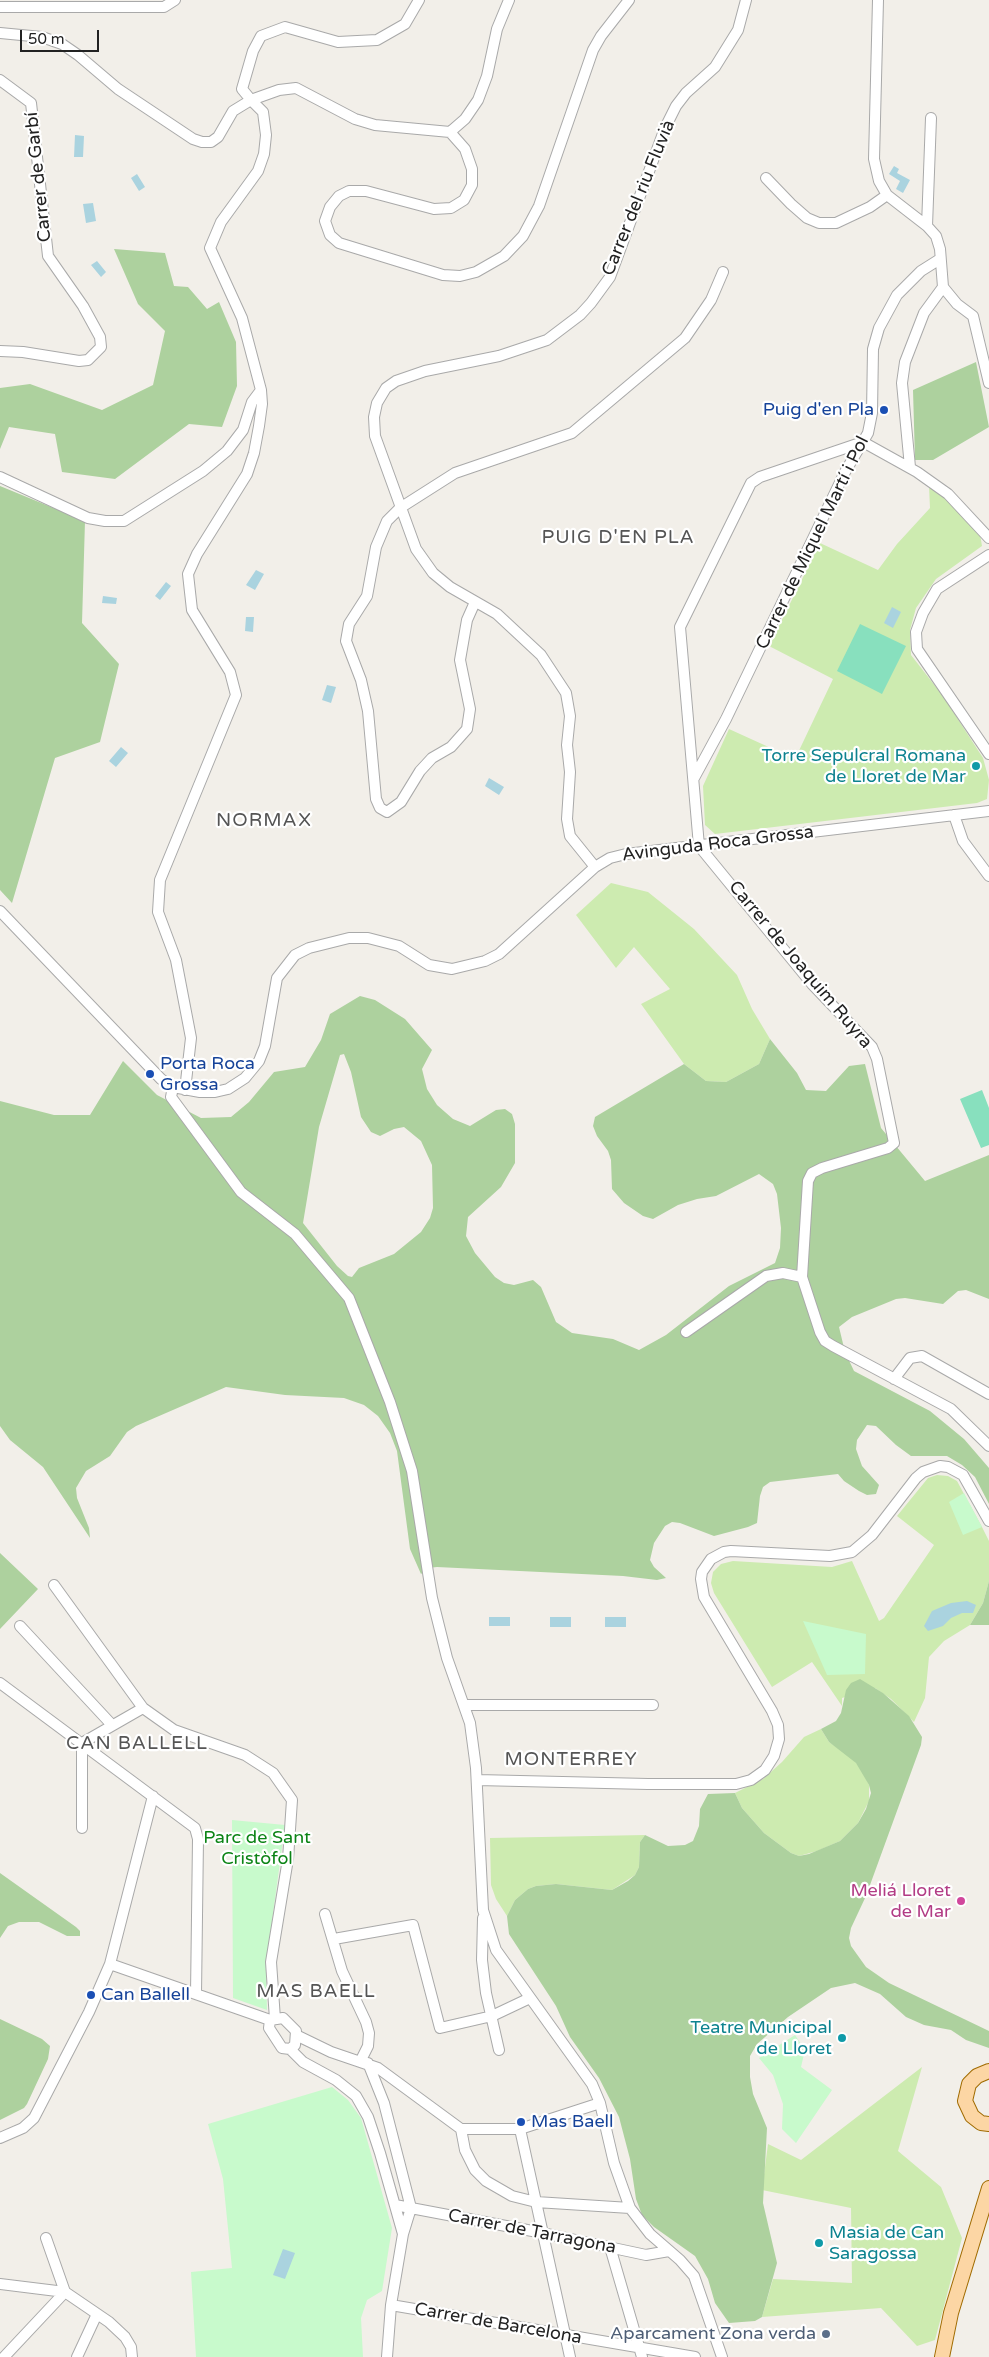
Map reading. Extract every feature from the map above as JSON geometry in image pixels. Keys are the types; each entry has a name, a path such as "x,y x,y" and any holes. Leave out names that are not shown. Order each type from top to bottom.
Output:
{"main road":[{"path":"989,2071 977,2076 967,2089 965,2100 969,2111 983,2122 989,2138"},
{"path":"942,2357 951,2313 989,2188"},
{"path":"950,2357 962,2300 989,2213"}],"street":[{"path":"0,7 164,7 175,0"},
{"path":"186,1090 191,1038 176,960 158,912 160,880 236,695 230,672 192,610 188,574 202,546 247,474 254,453 262,404 261,390 242,318 210,248 221,222 258,171 264,154 266,135 262,112 242,89 253,51 261,36 285,27 338,42 378,40 405,24 419,0"},
{"path":"450,132 465,119 478,100 487,76 497,30 509,0"},
{"path":"0,33 42,37 62,44 118,89 193,139 202,142 211,142 218,137 234,111 251,100 279,90 296,88 355,119 375,125 450,132 464,149 472,168 472,185 464,200 451,208 434,209 366,191 349,190 340,196 330,207 325,222 330,235 339,243 442,276 460,276 476,272 504,256 523,236 539,206 593,50 601,36 630,0"},
{"name":"Carrer del riu Fluvià","path":"596,867 570,836 567,819 570,772 567,745 570,716 566,693 541,655 497,614 450,587 432,573 416,549 400,508 375,436 374,417 377,403 386,388 406,376 499,356 547,340 580,315 591,303 610,277 665,128 676,106 686,93 715,67 738,30 746,0"},
{"path":"878,0 874,159 878,181 887,195 927,226 936,236 943,287 957,304 973,316 989,383"},
{"name":"Carrer de Garbí","path":"0,80 31,103 48,256 87,312 100,337 101,347 88,360 79,361 23,352 0,352"},
{"path":"927,226 931,118"},
{"path":"766,178 790,204 807,218 819,223 836,223 870,207 887,195"},
{"name":"Carrer de Miquel Martí i Pol","path":"694,778 760,650 845,472 864,442 872,413 872,361 879,328 898,295 921,271 940,259"},
{"path":"475,602 467,620 460,660 470,709 467,729 451,747 432,758 420,771 401,802 388,812 380,808 376,800 368,710 361,680 346,641 349,624 367,596 376,547 387,521 400,508 455,473 572,433 685,338 711,300 723,272"},
{"path":"910,467 902,383 905,362 924,313 943,287"},
{"path":"0,477 88,518 105,521 124,521 203,471 228,451 243,430 252,402 261,390"},
{"path":"699,846 680,627 751,483 760,477 864,442 910,467 948,494 989,538"},
{"path":"989,555 937,590 923,613 916,632 917,649 989,754"},
{"name":"Avinguda Roca Grossa","path":"0,911 161,1079 173,1087 200,1092 228,1089 245,1078 259,1061 265,1046 277,978 295,955 309,948 349,938 368,938 399,946 429,965 452,969 485,961 499,954 596,867 610,858 626,854 989,811"},
{"path":"954,815 963,840 989,876"},
{"name":"Carrer de Joaquim Ruyra","path":"699,846 812,984 872,1047 877,1059 894,1143 888,1148 812,1173 808,1181 802,1277 820,1332 825,1341 950,1409 989,1446"},
{"path":"173,1087 171,1097 241,1192 295,1234 349,1298 390,1402 412,1471 432,1598 447,1658 464,1705 475,1748 483,1910 482,1960 486,1993 498,2050"},
{"path":"686,1332 766,1276 783,1273 802,1277"},
{"path":"894,1379 910,1358 922,1356 989,1394"},
{"path":"477,1780 678,1784 736,1784 751,1780 765,1770 774,1756 779,1739 778,1725 772,1711 704,1598 701,1579 702,1572 711,1559 724,1552 731,1551 830,1556 852,1552 872,1535 916,1478 923,1472 940,1466 948,1467 963,1475 989,1521"},
{"path":"54,1585 143,1708 174,1730 244,1755 273,1773 292,1800 288,1860 271,1962 272,2019 269,2028 282,2048 290,2049 303,2062 347,2088 363,2108 403,2234"},
{"path":"20,1626 112,1725"},
{"path":"0,1683 195,1828 198,1839 196,1994"},
{"path":"464,1705 653,1706"},
{"path":"82,1743 143,1708"},
{"path":"82,1743 82,1828"},
{"path":"0,2138 23,2128 34,2118 89,2012 110,1964 153,1796"},
{"path":"483,1910 496,1950 586,2073 600,2103 614,2163 630,2208 650,2234 686,2266 696,2282 722,2357"},
{"path":"325,1914 334,1939 342,1972 366,2022 369,2033 365,2062 384,2103 412,2208 403,2234 391,2305 387,2357"},
{"path":"334,1939 413,1925 440,2028 492,2016 530,1998"},
{"path":"110,1964 272,2019 282,2018 291,2024 298,2036 331,2052 378,2068 461,2129 520,2129 600,2103"},
{"path":"290,2049 295,2045 298,2036"},
{"path":"461,2129 465,2150 480,2176 512,2196 536,2202 630,2208"},
{"path":"520,2129 570,2357"},
{"name":"Carrer de Tarragona","path":"395,2205 646,2255 669,2251"},
{"path":"46,2238 65,2292"},
{"path":"610,2247 640,2353"},
{"path":"0,2284 65,2292 98,2314 125,2337 131,2347 132,2357"},
{"path":"4,2357 65,2292"},
{"name":"Carrer de Barcelona","path":"391,2305 564,2336 640,2353 695,2357"},
{"path":"77,2357 98,2314"}],"green space":[{"path":"114,249 165,253 174,286 188,287 207,309 219,302 236,342 237,386 222,427 189,424 115,479 62,472 55,434 9,427 0,449 0,388 30,384 102,410 153,385 165,331 138,304"},
{"path":"976,362 989,427 933,460 915,460 913,390"},
{"path":"0,486 85,521 82,623 119,664 100,742 55,758 12,903 0,890"},
{"path":"929,486 953,504 980,534 982,546 936,579 916,608 910,630 911,655 943,696 983,758 989,780 987,799 977,803 715,834 705,825 703,786 729,729 795,759 833,679 769,646 820,543 878,570 897,544 930,508"},
{"path":"860,624 906,646 882,694 837,671"},
{"path":"611,883 648,892 694,929 737,975 752,1009 770,1039 759,1064 726,1082 706,1081 684,1064 641,1004 670,989 634,947 616,968 576,915"},
{"path":"360,996 375,1000 405,1019 432,1050 422,1069 427,1089 437,1105 453,1119 470,1126 496,1110 505,1109 512,1114 515,1124 515,1163 501,1187 468,1217 466,1236 475,1253 495,1277 504,1283 514,1285 533,1280 541,1287 556,1322 572,1333 613,1339 639,1350 666,1335 729,1286 775,1263 780,1248 781,1228 777,1194 773,1184 759,1174 716,1196 678,1205 653,1219 643,1216 624,1203 612,1189 611,1160 608,1151 597,1136 593,1126 595,1117 684,1064 706,1081 726,1082 759,1064 770,1039 797,1073 806,1090 826,1091 849,1066 865,1064 881,1128 925,1181 989,1155 989,1299 966,1290 958,1291 943,1304 905,1298 896,1299 852,1317 839,1327 845,1352 854,1371 930,1411 964,1439 989,1468 989,1504 975,1477 962,1465 947,1456 911,1456 876,1426 867,1425 857,1440 856,1449 862,1466 879,1485 876,1494 867,1495 859,1491 844,1481 838,1474 770,1482 763,1487 760,1496 757,1523 748,1527 714,1536 680,1523 672,1522 665,1526 654,1543 650,1560 654,1567 666,1578 657,1580 623,1576 437,1567 428,1568 421,1574 410,1549 397,1451 390,1433 378,1416 364,1405 344,1398 285,1395 226,1387 136,1426 127,1432 110,1456 86,1471 76,1488 77,1498 89,1528 90,1538 43,1467 10,1440 0,1426 0,1101 54,1115 90,1115 123,1061 157,1095 201,1118 231,1117 249,1102 274,1072 305,1067 321,1040 330,1014","holes":["344,1054 351,1072 361,1117 371,1132 380,1136 394,1129 404,1127 421,1141 432,1165 433,1208 430,1218 421,1232 394,1254 359,1268 352,1277 348,1276 337,1266 303,1223 319,1127 340,1055"]},
{"path":"982,1090 989,1108 989,1145 981,1148 960,1099"},
{"path":"937,1475 948,1476 957,1481 989,1541 989,1581 983,1603 970,1625 944,1641 929,1657 925,1698 914,1722 891,1699 875,1688 842,1698 842,1706 812,1662 772,1687 714,1593 711,1583 713,1572 721,1564 733,1561 832,1567 852,1561 879,1621 884,1618 934,1545 897,1516 928,1478"},
{"path":"964,1493 982,1527 963,1535 949,1502"},
{"path":"0,1553 38,1589 0,1629"},
{"path":"989,1581 989,1625 970,1625 983,1603"},
{"path":"803,1621 866,1634 865,1674 827,1675"},
{"path":"860,1679 883,1693 909,1716 922,1737 921,1745 866,1896 851,1928 849,1938 851,1946 866,1967 889,1983 989,2031 989,2048 966,2040 951,2030 924,2025 906,2017 880,1994 855,1983 831,1988 788,2017 757,2044 750,2056 750,2077 753,2094 767,2128 763,2203 777,2263 762,2317 755,2321 729,2323 715,2303 708,2279 695,2256 654,2227 642,2215 636,2199 630,2159 619,2117 599,2078 570,2037 556,2006 509,1934 507,1916 515,1900 528,1889 536,1886 556,1884 612,1890 628,1881 635,1875 639,1867 640,1842 645,1835 668,1846 685,1845 693,1841 699,1826 700,1809 708,1794 735,1793 742,1808 764,1833 791,1853 799,1856 809,1854 840,1841 858,1823 866,1809 871,1793 869,1785 856,1763 829,1742 821,1729 836,1721 841,1713 846,1690 851,1683"},
{"path":"821,1729 829,1742 850,1756 862,1769 869,1785 869,1801 858,1823 840,1841 799,1856 791,1853 764,1833 742,1808 735,1793 763,1779 782,1762 804,1737"},
{"name":"Parc de Sant Cristòfol","path":"232,1820 285,1825 266,1966 267,2010 233,1998"},
{"path":"645,1835 640,1842 639,1867 635,1875 612,1890 556,1884 536,1886 528,1889 515,1900 507,1916 496,1899 491,1885 490,1838"},
{"path":"0,1873 76,1927 80,1931 80,1936 67,1936 39,1922 19,1922 8,1926 0,1938"},
{"path":"0,2019 42,2039 50,2046 48,2059 27,2104 24,2108 0,2120"},
{"path":"795,2035 805,2050 801,2067 832,2090 796,2143 782,2129 783,2104 773,2075 759,2058"},
{"path":"922,2067 898,2151 941,2187 962,2238 935,2340 917,2346 881,2308 762,2317 773,2279 852,2283 851,2208 762,2190 768,2144 801,2160"},
{"path":"332,2087 348,2100 361,2118 392,2228 382,2291 367,2300 361,2318 363,2357 196,2357 191,2272 232,2268 223,2179 208,2124"}],"water":[{"path":"75,135 84,136 83,157 74,157"},
{"path":"894,166 899,169 897,173 910,180 903,193 896,189 900,181 889,174"},
{"path":"137,174 145,187 139,191 131,178"},
{"path":"93,203 96,221 86,223 83,204"},
{"path":"97,261 106,272 101,277 91,265"},
{"path":"256,570 264,574 255,590 246,585"},
{"path":"166,582 171,586 160,600 155,596"},
{"path":"103,596 117,598 116,604 102,603"},
{"path":"892,607 901,612 893,628 884,623"},
{"path":"246,617 254,617 253,632 245,631"},
{"path":"327,685 336,687 331,703 322,700"},
{"path":"121,747 128,753 116,767 109,761"},
{"path":"489,778 504,787 499,795 485,786"},
{"path":"967,1601 976,1605 973,1613 962,1613 951,1618 943,1626 928,1631 924,1626 932,1611 951,1603"},
{"path":"489,1617 510,1617 510,1626 489,1626"},
{"path":"550,1617 571,1617 571,1627 550,1627"},
{"path":"605,1617 626,1617 626,1627 605,1627"},
{"path":"283,2249 295,2253 285,2279 273,2275"}],"place":[{"name":"Puig d'en Pla","path":"884,410"},
{"name":"Torre Sepulcral Romana de Lloret de Mar","path":"976,766"},
{"name":"Porta Roca Grossa","path":"150,1074"},
{"name":"Meliá Lloret de Mar","path":"961,1901"},
{"name":"Can Ballell","path":"91,1995"},
{"name":"Teatre Municipal de Lloret","path":"842,2038"},
{"name":"Mas Baell","path":"521,2122"},
{"name":"Masia de Can Saragossa","path":"819,2243"},
{"name":"Aparcament Zona verda","path":"826,2334"}],"district":[{"name":"PUIG D'EN PLA","path":"618,538"},
{"name":"NORMAX","path":"264,821"},
{"name":"CAN BALLELL","path":"137,1744"},
{"name":"MONTERREY","path":"571,1760"},
{"name":"MAS BAELL","path":"316,1992"}]}
